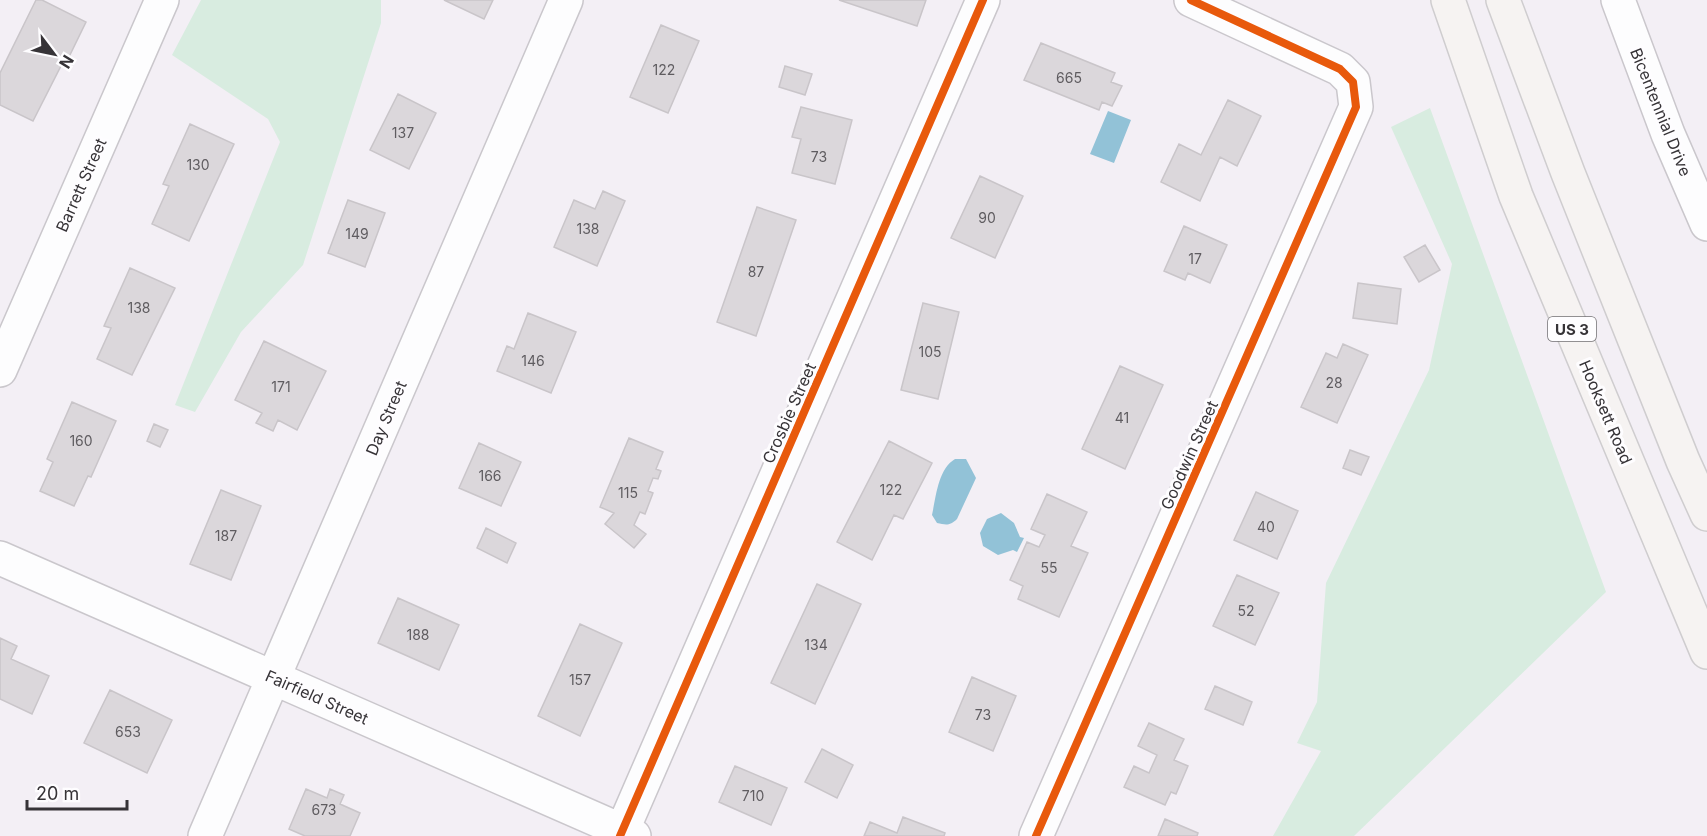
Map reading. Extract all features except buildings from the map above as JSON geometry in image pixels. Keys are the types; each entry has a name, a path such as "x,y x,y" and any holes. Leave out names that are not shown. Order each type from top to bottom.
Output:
{"main road":[{"name":"Hooksett Road","path":"1449,0 1516,196 1707,652"},
{"path":"1503,0 1572,184 1707,514"}],"street":[{"name":"Barrett Street","path":"0,370 162,0"},
{"name":"Day Street","path":"205,836 566,0"},
{"name":"Crosbie Street","path":"625,834 983,0"},
{"name":"Goodwin Street","path":"1036,836 1356,107 1353,82 1340,69 1191,0"},
{"name":"Bicentennial Drive","path":"1618,0 1668,134 1707,224"},
{"name":"Fairfield Street","path":"0,558 625,834"}],"green space":[{"path":"201,0 381,0 381,23 303,265 241,332 195,412 175,405 280,142 268,119 172,55"},
{"path":"1430,108 1606,592 1354,836 1273,836 1321,751 1297,743 1317,702 1326,583 1429,370 1452,264 1391,127"}],"water":[{"path":"1108,111 1131,120 1114,163 1090,154"},
{"path":"955,459 966,459 976,478 957,519 948,524 937,523 932,515 941,476"},
{"path":"1001,513 1014,523 1020,537 1024,538 1017,552 1013,550 998,555 983,546 980,533 987,519"}],"cycle path":[{"path":"620,836 983,0"},
{"path":"1036,836 1356,107 1353,82 1340,69 1191,0"}]}
